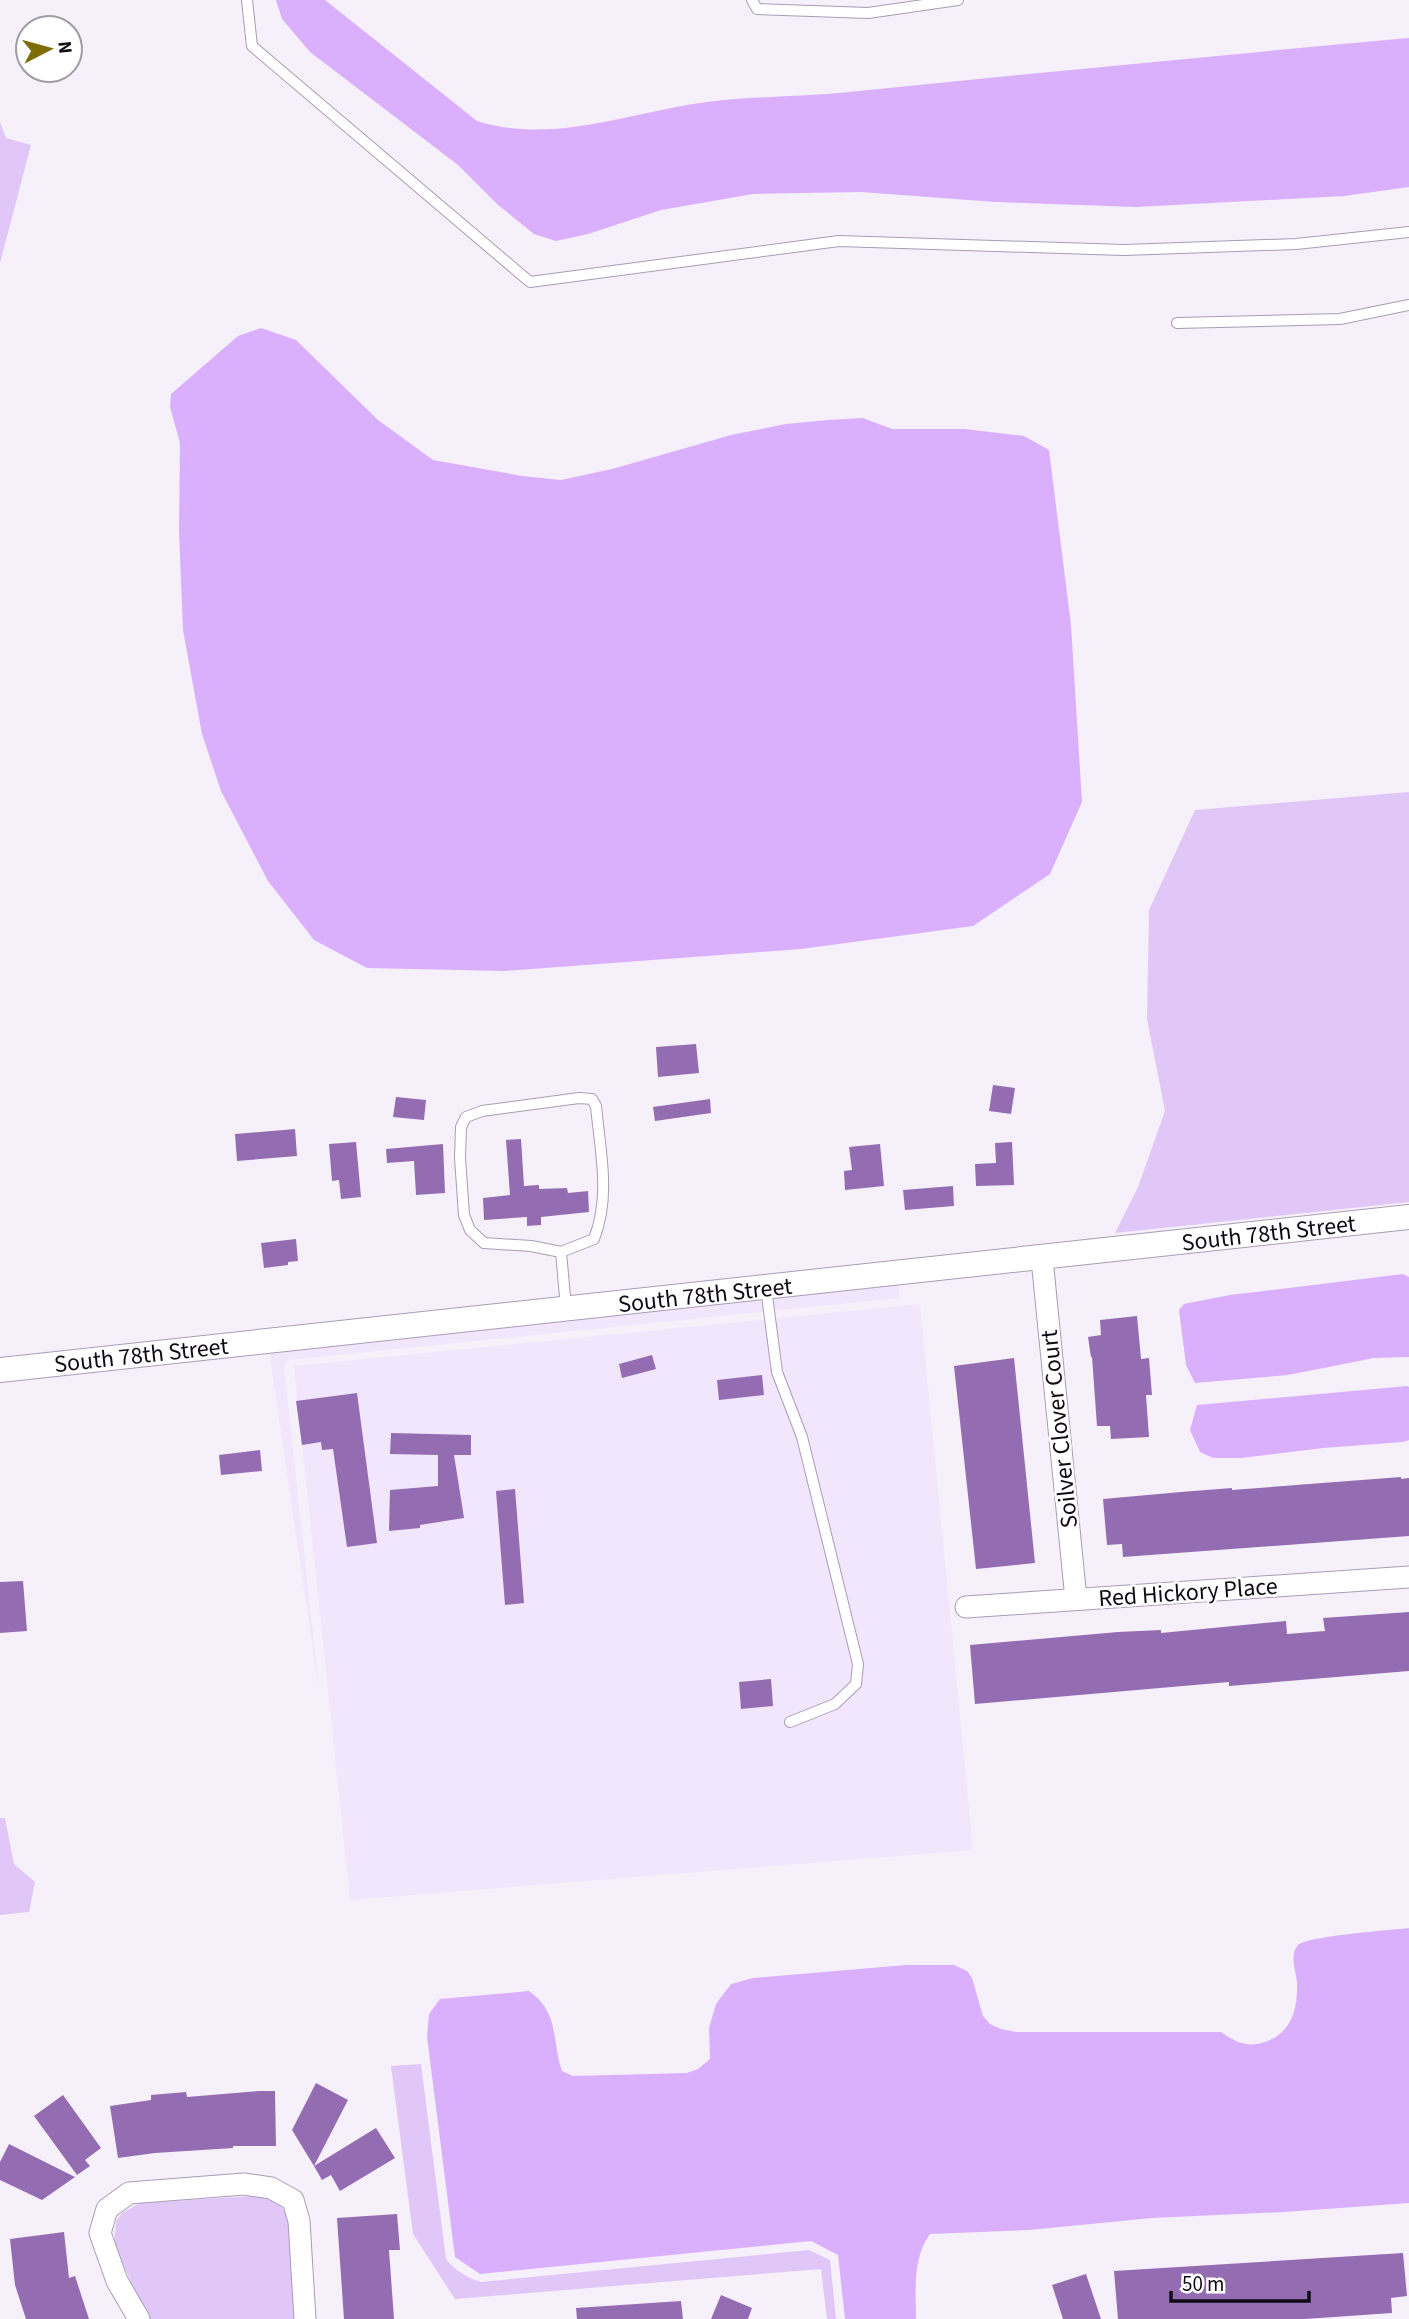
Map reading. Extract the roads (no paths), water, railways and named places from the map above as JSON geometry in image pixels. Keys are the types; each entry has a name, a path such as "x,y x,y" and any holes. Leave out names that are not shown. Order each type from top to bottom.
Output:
{"street":[{"name":"South 78th Street","path":"0,1370 1042,1259 1409,1217"},
{"name":"Soilver Clover Court","path":"1042,1259 1076,1599"},
{"name":"Red Hickory Place","path":"967,1606 1409,1577"},
{"path":"139,2319 117,2281 100,2232 107,2209 129,2193 244,2184 271,2188 293,2200 299,2221 305,2319"}],"lane":[{"path":"247,0 252,46 530,282 839,241 1124,250 1296,244 1409,232"},
{"path":"752,0 757,9 869,13 958,0"},
{"path":"1177,323 1340,319 1409,305"},
{"path":"579,1098 592,1099 596,1106 605,1199 601,1221 594,1239 561,1252 531,1246 484,1243 470,1230 464,1215 460,1158 461,1127 466,1117 482,1111 579,1098"},
{"path":"561,1252 566,1308"},
{"path":"766,1288 777,1372 802,1437 858,1664 856,1684 835,1704 790,1723"}]}
